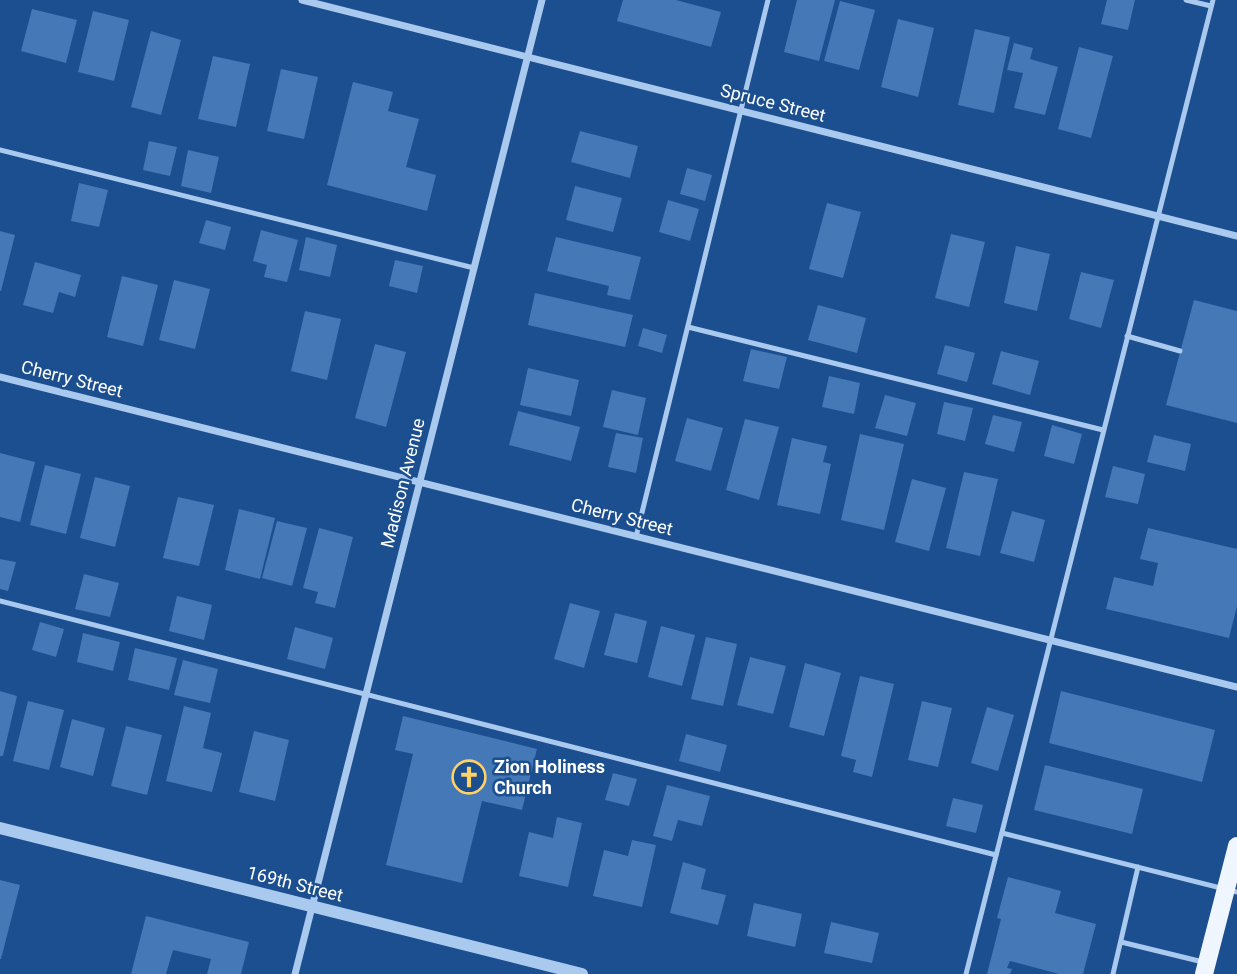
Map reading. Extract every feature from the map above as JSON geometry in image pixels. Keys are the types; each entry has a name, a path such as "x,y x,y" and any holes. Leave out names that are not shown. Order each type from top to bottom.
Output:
{"main road":[{"path":"1206,968 1231,891 1237,846"}],"street":[{"name":"Spruce Street","path":"302,0 1237,236"},
{"name":"Madison Avenue","path":"295,974 542,0"},
{"name":"Cherry Street","path":"0,377 1237,687"},
{"name":"169th Street","path":"0,828 582,974"}],"lane":[{"path":"636,537 768,0"},
{"path":"966,974 1212,3 1186,0"},
{"path":"0,150 474,268"},
{"path":"688,327 1103,430"},
{"path":"1127,336 1180,351"},
{"path":"0,601 996,855"},
{"path":"1002,833 1231,891"},
{"path":"1113,974 1138,867"},
{"path":"1121,942 1206,968"}],"building":[{"path":"623,0 676,0 721,12 711,47 617,21"},
{"path":"797,0 835,0 819,61 784,52"},
{"path":"1107,0 1135,0 1128,30 1101,24"},
{"path":"840,1 875,10 859,70 824,61"},
{"path":"32,9 77,20 66,63 21,51"},
{"path":"93,11 129,20 114,81 78,72"},
{"path":"898,19 934,28 918,97 881,87"},
{"path":"975,29 1010,37 994,113 958,105"},
{"path":"151,31 181,40 161,115 131,107"},
{"path":"1014,43 1033,48 1030,59 1058,67 1045,115 1014,108 1023,73 1007,70"},
{"path":"1079,47 1113,56 1091,138 1058,129"},
{"path":"213,56 250,64 236,127 198,119"},
{"path":"281,69 318,77 304,139 267,131"},
{"path":"353,82 393,92 388,111 419,119 406,167 436,175 427,211 327,185"},
{"path":"580,131 638,146 630,178 571,162"},
{"path":"149,141 177,147 170,176 143,170"},
{"path":"188,150 219,157 211,193 181,186"},
{"path":"687,168 712,175 705,201 680,194"},
{"path":"79,183 108,190 99,227 71,221"},
{"path":"575,186 622,198 613,232 566,220"},
{"path":"668,200 699,209 690,241 659,232"},
{"path":"827,203 861,212 843,278 809,269"},
{"path":"206,220 231,227 225,250 199,243"},
{"path":"261,230 298,240 287,282 264,277 267,265 253,261"},
{"path":"0,231 15,235 1,291 0,291"},
{"path":"951,234 985,242 969,307 935,298"},
{"path":"306,237 337,245 330,277 299,270"},
{"path":"556,237 641,257 630,300 607,295 609,286 547,271"},
{"path":"1016,246 1050,254 1037,311 1004,303"},
{"path":"395,260 423,266 417,293 389,286"},
{"path":"35,262 81,275 75,297 59,292 53,313 23,305"},
{"path":"1081,272 1114,280 1101,328 1069,319"},
{"path":"122,276 158,285 143,346 107,337"},
{"path":"174,280 210,289 195,349 159,340"},
{"path":"535,293 633,315 625,347 528,325"},
{"path":"1194,300 1237,311 1237,423 1166,405"},
{"path":"818,305 866,318 857,353 808,340"},
{"path":"305,311 341,319 327,380 291,371"},
{"path":"643,328 667,335 662,353 638,346"},
{"path":"375,344 406,352 386,427 355,418"},
{"path":"945,345 975,353 967,382 937,374"},
{"path":"751,349 787,357 779,389 743,381"},
{"path":"1001,351 1039,361 1030,395 992,384"},
{"path":"528,368 579,380 571,416 520,405"},
{"path":"829,376 860,383 854,414 822,407"},
{"path":"612,390 646,398 638,435 603,427"},
{"path":"885,395 916,403 907,436 875,428"},
{"path":"944,402 973,408 965,441 937,434"},
{"path":"518,411 580,427 571,461 509,445"},
{"path":"993,415 1022,422 1014,452 985,444"},
{"path":"687,418 723,428 711,471 675,461"},
{"path":"745,419 779,427 759,500 726,490"},
{"path":"1052,425 1082,434 1074,464 1044,456"},
{"path":"616,433 643,438 636,473 608,467"},
{"path":"860,434 904,444 884,530 841,520"},
{"path":"1154,435 1191,444 1185,471 1147,462"},
{"path":"792,438 827,446 823,462 831,464 820,514 777,505"},
{"path":"0,453 35,462 20,522 0,517"},
{"path":"45,465 81,474 66,534 30,525"},
{"path":"1113,466 1145,474 1138,504 1105,497"},
{"path":"964,472 998,479 980,556 946,548"},
{"path":"95,477 130,486 115,547 80,538"},
{"path":"912,479 946,488 929,551 895,542"},
{"path":"178,497 214,505 199,566 163,558"},
{"path":"239,509 275,518 260,579 225,570"},
{"path":"1012,511 1045,520 1034,562 1000,553"},
{"path":"277,521 307,528 292,586 262,578"},
{"path":"319,528 353,537 335,608 315,603 318,592 303,588"},
{"path":"1148,528 1237,549 1237,606 1229,638 1106,609 1114,577 1153,586 1158,563 1140,559"},
{"path":"0,559 16,562 8,591 0,589"},
{"path":"84,574 119,583 110,617 75,609"},
{"path":"177,596 212,605 204,640 169,631"},
{"path":"570,603 600,611 584,668 554,659"},
{"path":"615,613 647,621 637,663 604,655"},
{"path":"40,622 64,629 56,657 32,650"},
{"path":"661,626 695,635 682,686 648,677"},
{"path":"295,627 333,638 325,669 287,659"},
{"path":"83,633 120,642 113,671 77,662"},
{"path":"706,637 737,644 723,706 691,699"},
{"path":"135,648 177,658 169,690 128,680"},
{"path":"750,657 786,666 773,714 737,705"},
{"path":"183,660 218,669 210,703 174,695"},
{"path":"805,663 841,673 824,736 789,727"},
{"path":"860,676 894,684 872,777 853,772 856,760 841,756"},
{"path":"0,691 17,696 3,756 0,756"},
{"path":"1061,691 1215,730 1202,782 1049,743"},
{"path":"28,701 64,710 49,770 13,761"},
{"path":"922,701 952,708 938,767 908,760"},
{"path":"184,706 211,713 203,748 222,753 212,792 166,781"},
{"path":"987,707 1014,715 998,771 971,763"},
{"name":"Zion Holiness Church","path":"403,716 537,749 522,810 482,801 462,883 386,865 413,754 395,750"},
{"path":"72,719 105,728 93,776 60,767"},
{"path":"126,726 162,735 147,795 111,786"},
{"path":"254,731 289,740 275,801 239,792"},
{"path":"686,734 727,745 720,772 679,761"},
{"path":"1045,765 1143,789 1132,834 1034,810"},
{"path":"613,773 637,779 629,806 605,800"},
{"path":"667,785 710,796 702,826 678,820 672,841 653,836"},
{"path":"953,798 983,805 976,833 946,826"},
{"path":"557,817 582,823 568,887 519,876 529,832 553,838"},
{"path":"632,840 656,845 642,907 593,896 604,850 628,856"},
{"path":"683,862 706,869 701,889 726,895 718,925 670,913"},
{"path":"1008,877 1061,891 1055,913 1096,924 1083,974 1059,974 1010,961 1007,968 1012,969 1010,974 987,974"},
{"path":"0,880 20,885 1,959 0,959"},
{"path":"754,903 802,914 795,947 747,936"},
{"path":"146,916 249,942 241,974 207,974 211,959 173,950 166,974 131,974"},
{"path":"831,922 879,933 872,963 824,953"}],"place":[{"name":"Zion Holiness Church","path":"469,777"}]}
